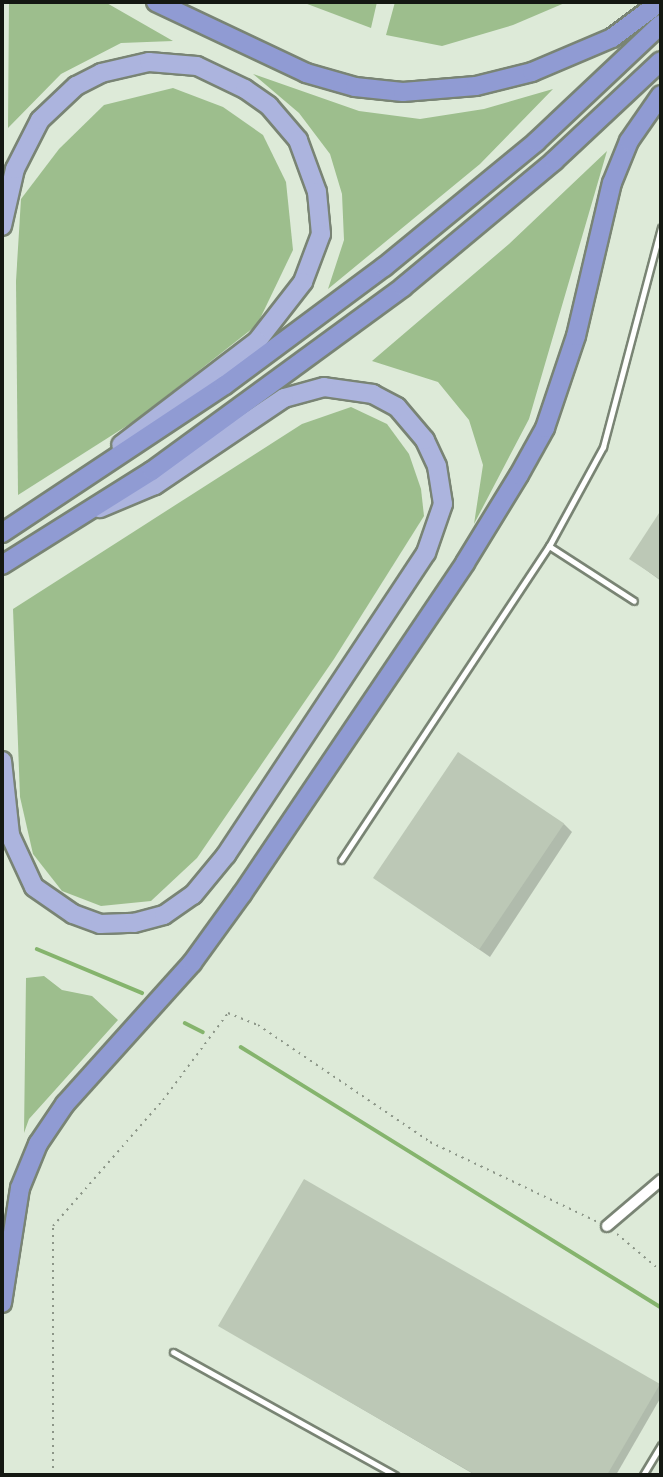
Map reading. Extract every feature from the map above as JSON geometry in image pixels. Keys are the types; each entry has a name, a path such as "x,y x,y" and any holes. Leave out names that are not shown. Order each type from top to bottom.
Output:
{"highway":[{"path":"156,2 306,74 355,87 403,92 476,86 533,72 612,38 660,2"},
{"path":"2,533 81,484 225,385 384,267 536,142 661,24"},
{"path":"2,565 152,471 403,288 554,162 661,61"},
{"path":"2,1303 20,1188 38,1144 65,1104 200,953 465,563 545,428 576,336 612,183 629,141 661,95"}],"main road":[{"path":"2,226 15,169 40,120 76,86 125,66 173,61 218,74 269,106 298,140 309,164 321,234 290,304 257,341 102,458 81,484"},
{"path":"2,761 10,835 34,887 73,914 100,924 134,923 172,911 192,895 226,855 426,553 443,504 437,466 425,440 397,407 373,394 324,387 284,398 155,485 87,513"}],"street":[{"path":"607,1226 661,1180"}],"lane":[{"path":"341,860 549,546 603,447 661,228"},
{"path":"549,546 634,601"},
{"path":"173,1352 395,1475"},
{"path":"643,1475 661,1446"}],"path":[{"path":"53,1475 53,1226 163,1100 228,1013 258,1025 430,1142 607,1226 661,1271"}],"green space":[{"path":"9,2 105,2 173,41 121,43 61,74 8,128"},
{"path":"302,2 377,2 371,28"},
{"path":"395,2 567,2 513,25 442,46 386,35"},
{"path":"253,74 359,111 420,119 484,109 553,89 480,164 328,289 344,240 342,194 330,154 299,113"},
{"path":"173,88 223,107 263,135 286,182 293,250 257,325 136,420 18,495 16,281 21,199 59,149 104,105"},
{"path":"607,151 529,419 474,524 483,465 469,420 438,382 372,361 509,244"},
{"path":"351,407 387,424 409,454 421,489 424,516 334,659 197,858 151,901 101,906 62,891 33,854 20,797 13,609 302,424"},
{"path":"44,976 62,990 92,996 118,1020 29,1119 24,1133 26,978"}],"building":[{"path":"661,510 661,580 629,559"},
{"path":"458,752 564,824 479,950 373,878"},
{"path":"304,1179 660,1384 607,1475 476,1475 218,1326"}],"waterway":[{"path":"37,949 142,993"},
{"path":"185,1023 203,1032"},
{"path":"241,1047 661,1307"}]}
